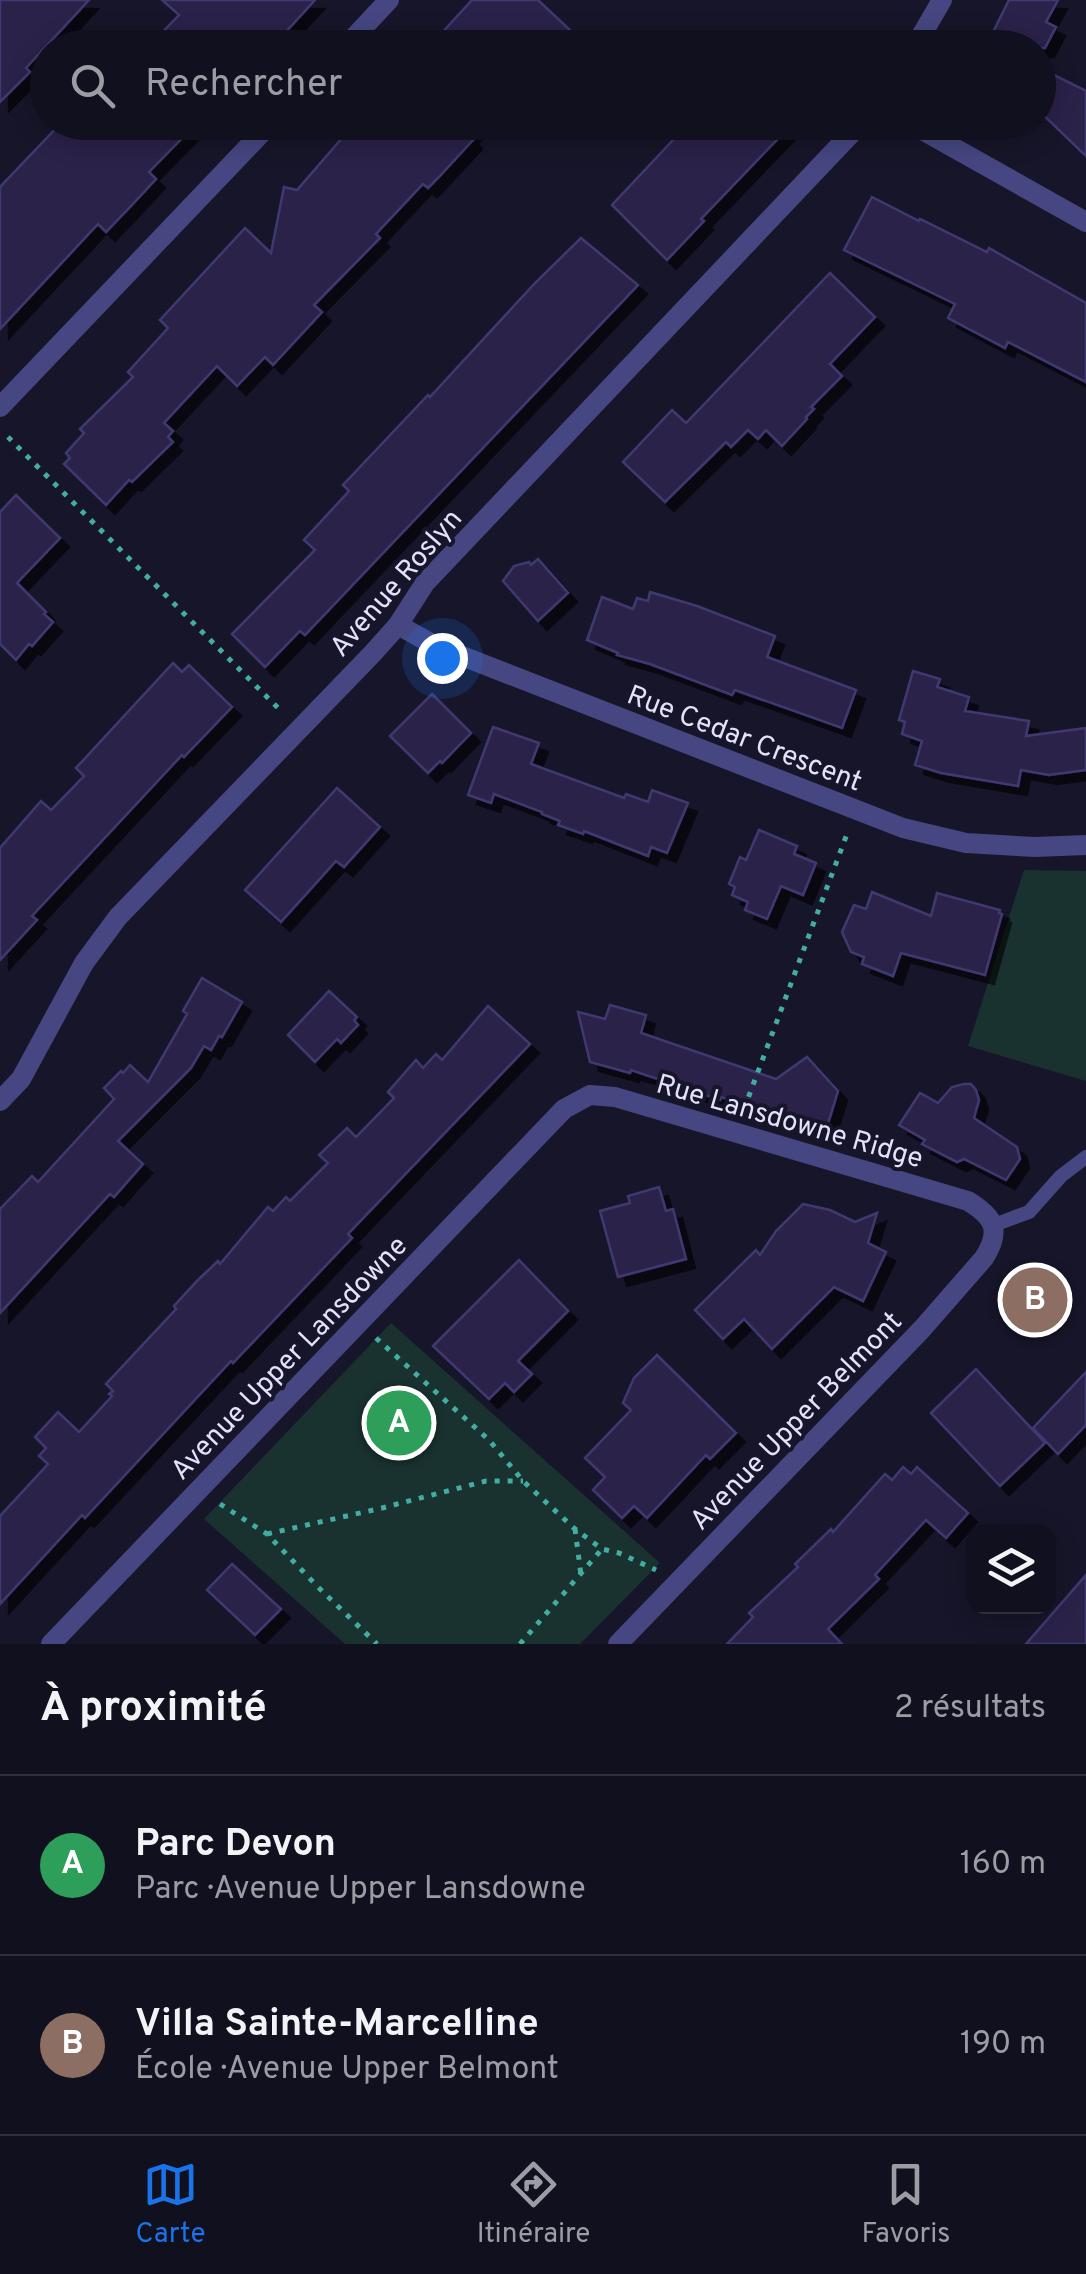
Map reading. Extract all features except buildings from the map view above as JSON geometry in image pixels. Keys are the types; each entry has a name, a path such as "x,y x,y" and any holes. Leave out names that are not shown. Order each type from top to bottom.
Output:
{"street":[{"path":"361,30 390,0"},
{"path":"924,30 942,0"},
{"path":"0,407 255,140"},
{"name":"Avenue Roslyn","path":"0,1101 21,1079 84,963 118,917 398,626 425,583 845,140"},
{"path":"940,140 1086,222"},
{"name":"Rue Cedar Crescent","path":"398,626 434,645 903,828 966,843 1086,845"},
{"name":"Rue Lansdowne Ridge","path":"564,1109 590,1095 615,1097 968,1201 984,1211 994,1225"},
{"name":"Avenue Upper Lansdowne","path":"51,1644 564,1109"},
{"name":"Avenue Upper Belmont","path":"618,1644 926,1325 984,1258 993,1244 994,1225"}],"lane":[{"path":"994,1225 1029,1212 1061,1176 1086,1157"}],"path":[{"path":"8,436 282,712"},
{"path":"742,1112 850,828"},
{"path":"374,1336 489,1440 523,1481 574,1529 602,1550 619,1552 658,1571"},
{"path":"267,1534 486,1481 523,1481"},
{"path":"215,1501 267,1534 378,1644"},
{"path":"574,1529 580,1574"},
{"path":"520,1644 602,1550"}],"green space":[{"path":"1024,870 1086,871 1086,1081 968,1046"},
{"path":"391,1323 660,1563 580,1644 345,1644 204,1519"}],"place":[{"name":"Villa Sainte-Marcelline","path":"1035,1300"},
{"name":"Parc Devon","path":"399,1423"}]}
